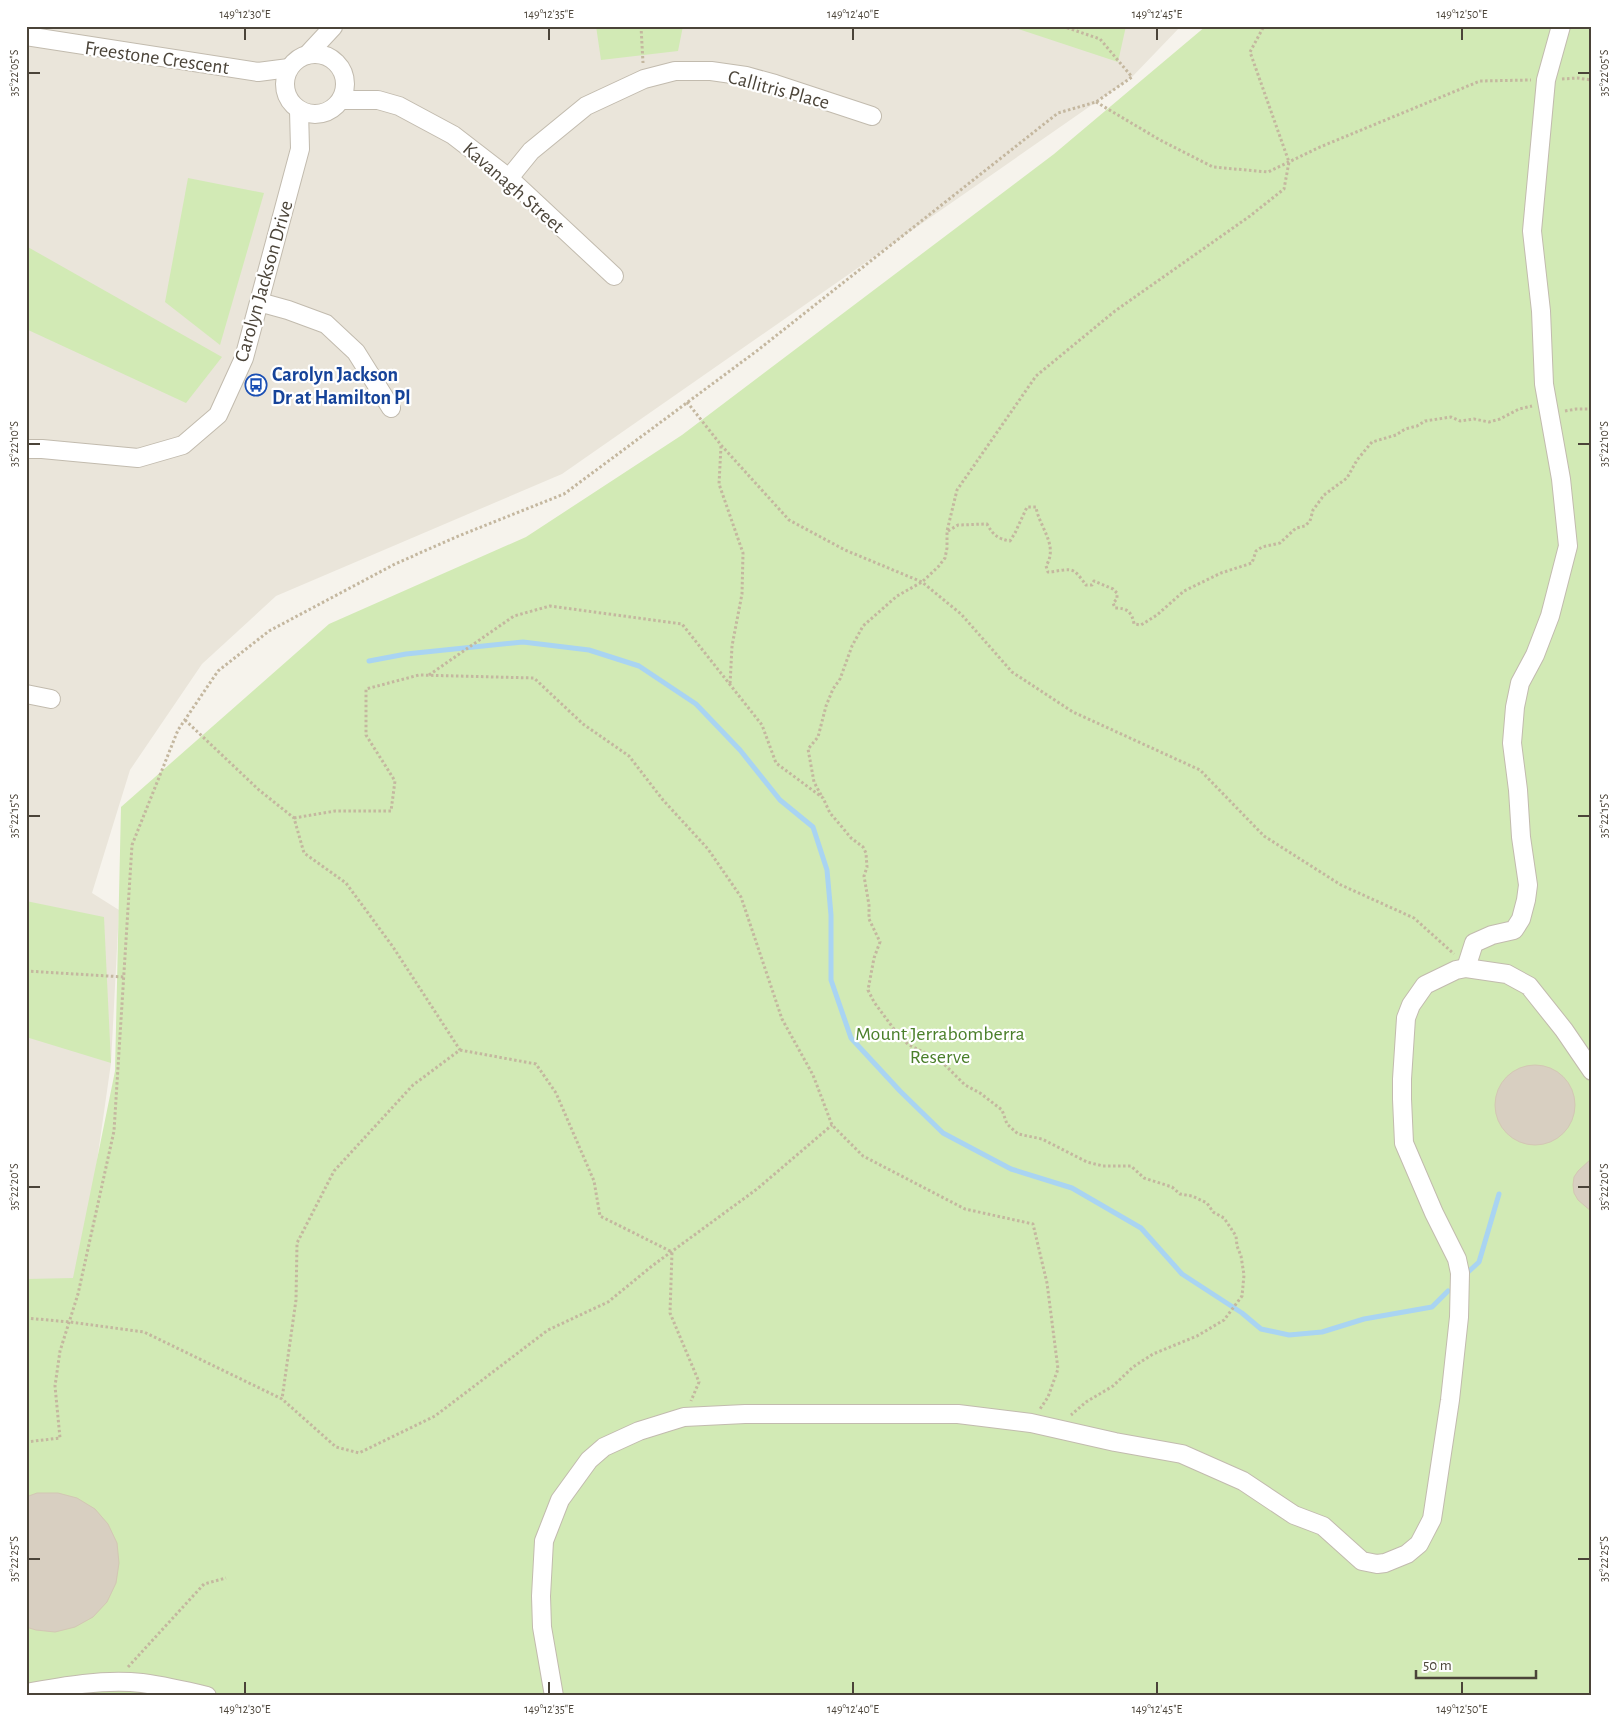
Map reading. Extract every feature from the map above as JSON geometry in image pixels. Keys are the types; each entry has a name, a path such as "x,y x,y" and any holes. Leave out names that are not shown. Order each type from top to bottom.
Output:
{"street":[{"path":"1466,968 1474,943 1492,935 1514,930 1521,919 1526,900 1528,885 1521,837 1512,743 1515,707 1520,683 1535,655 1550,616 1568,546 1561,479 1544,384 1541,311 1532,231 1546,80 1561,26"},
{"path":"307,55 333,27"},
{"path":"333,27 335,61"},
{"name":"Freestone Crescent","path":"26,36 258,72 289,68"},
{"path":"322,54 335,61 345,77 345,89 341,100 332,109 321,114 310,114 299,110 292,105 285,92 285,79 289,68 300,58 307,55 322,54"},
{"name":"Freestone Crescent","path":"258,72 285,92"},
{"name":"Callitris Place","path":"509,178 531,151 586,106 644,80 676,72 710,72 746,76 872,116"},
{"name":"Kavanagh Street","path":"345,77 378,100"},
{"name":"Kavanagh Street","path":"341,100 378,100 399,106 454,135 509,178 614,276"},
{"name":"Carolyn Jackson Drive","path":"299,110 300,149"},
{"name":"Carolyn Jackson Drive","path":"26,449 138,458 183,445 218,416 244,358 300,149 321,114"},
{"path":"259,302 326,324 356,352 391,408"},
{"path":"26,694 50,699"},
{"path":"554,1696 542,1627 541,1596 544,1541 560,1500 589,1460 604,1447 639,1431 684,1417 745,1414 933,1413 958,1414 1031,1423 1115,1442 1182,1454 1243,1481 1294,1515 1323,1526 1362,1561 1377,1564 1385,1563 1407,1554 1419,1544 1432,1519 1442,1463 1459,1317 1460,1273 1457,1260 1434,1213 1404,1143 1402,1100 1406,1018 1411,1005 1425,985 1456,970 1466,968 1507,974 1529,986 1564,1030 1592,1071"},
{"path":"26,1693 64,1686 114,1682 142,1683 207,1696"}],"path":[{"path":"641,26 644,80"},
{"path":"26,1442 60,1438 55,1386 60,1351 78,1294 114,1131 132,845 178,730 218,671 269,631 395,564 456,537 564,494 758,350 1058,113 1096,102 1132,76 1100,39 1062,26"},
{"path":"1070,1416 1086,1402 1113,1386 1132,1367 1146,1358 1197,1336 1224,1320 1242,1296 1244,1275 1236,1236 1224,1218 1213,1212 1206,1203 1192,1196 1180,1194 1172,1187 1144,1178 1131,1166 1103,1166 1087,1162 1042,1139 1018,1134 1006,1124 1002,1110 980,1093 965,1085 940,1060 909,1046 899,1036 874,1002 868,990 874,958 880,942 869,919 869,905 864,876 867,867 866,853 863,847 851,838 830,813 814,782 808,749 818,737 832,689 840,679 852,646 864,626 896,596 922,582 945,558 947,531 957,490 1036,376 1114,311 1250,216 1284,189 1288,162 1250,52 1264,26"},
{"path":"1096,102 1160,140 1213,167 1268,172 1320,147 1480,81 1577,78 1592,80"},
{"path":"688,402 721,445 789,520 845,550 922,582 960,614 1012,672 1073,712 1200,770 1264,836 1341,885 1414,918 1451,951 1466,968"},
{"path":"947,531 958,525 987,524 994,535 1001,540 1010,541 1027,508 1036,507 1037,516 1049,538 1050,560 1046,566 1048,572 1064,570 1075,572 1086,585 1092,585 1094,580 1113,589 1117,592 1117,599 1113,603 1114,608 1123,608 1129,611 1133,617 1134,624 1141,625 1157,615 1184,591 1221,573 1252,563 1256,551 1262,546 1280,543 1296,528 1305,526 1310,521 1313,510 1324,495 1347,478 1357,460 1372,442 1396,435 1405,429 1426,421 1451,417 1460,421 1474,419 1489,422 1500,420 1520,409 1532,406 1549,411 1592,409"},
{"path":"721,445 720,484 743,553 742,594 732,646 730,686"},
{"path":"429,676 514,616 550,606 682,624 762,725 776,764 823,798"},
{"path":"294,818 335,811 392,811 395,781 366,735 366,689 419,676 534,678 583,724 629,756 663,800 708,849 741,897 782,1020 814,1075 832,1125 863,1156 965,1209 1033,1224 1048,1283 1058,1369 1048,1397 1031,1423"},
{"path":"185,720 259,790 294,818 304,853 346,883 393,947 460,1050 536,1064 556,1093 594,1181 600,1216 672,1252"},
{"path":"26,971 124,978"},
{"path":"282,1399 296,1300 298,1243 334,1171 413,1085 460,1050"},
{"path":"26,1318 144,1332 282,1399 336,1447 359,1453 435,1416 548,1330 608,1302 757,1189 832,1125"},
{"path":"672,1252 670,1313 699,1382 684,1417"},
{"path":"114,1682 204,1584 226,1578"}],"shaded area":[{"path":"26,26 1181,26 1132,77 562,474 276,596 202,664 130,770 92,893 119,910 111,1063 78,1294 26,1295"}],"green space":[{"path":"596,26 683,26 678,51 601,60"},
{"path":"1009,26 1126,26 1118,62"},
{"name":"Mount Jerrabomberra Reserve","path":"1206,26 1592,26 1592,1696 26,1696 26,1279 73,1278 115,1071 121,807 329,624 526,537 682,435 1054,154"},
{"path":"188,178 264,193 220,345 165,302"},
{"path":"26,246 222,357 186,403 26,329"},
{"path":"26,901 104,917 111,1063 26,1037"}],"building":[{"path":"1527,1065 1543,1065 1564,1076 1575,1097 1575,1113 1564,1134 1543,1145 1527,1145 1513,1139 1501,1127 1495,1113 1495,1097 1501,1083 1513,1071"},
{"path":"1592,1158 1592,1212 1578,1200 1574,1193 1573,1185 1574,1177 1578,1171"},
{"path":"37,1493 58,1493 77,1498 95,1509 108,1524 117,1543 119,1563 116,1583 107,1602 93,1617 75,1627 55,1632 26,1627 26,1497"}],"waterway":[{"path":"369,661 406,654 523,642 589,650 639,666 696,704 740,750 780,800 813,827 827,870 831,915 831,980 851,1038 900,1091 943,1133 1011,1169 1072,1188 1141,1228 1182,1274 1242,1313 1261,1329 1289,1335 1322,1332 1364,1319 1432,1307 1448,1291"},
{"path":"1467,1273 1479,1262 1499,1194"}],"place":[{"name":"Carolyn Jackson Dr at Hamilton Pl","path":"256,385"}]}
